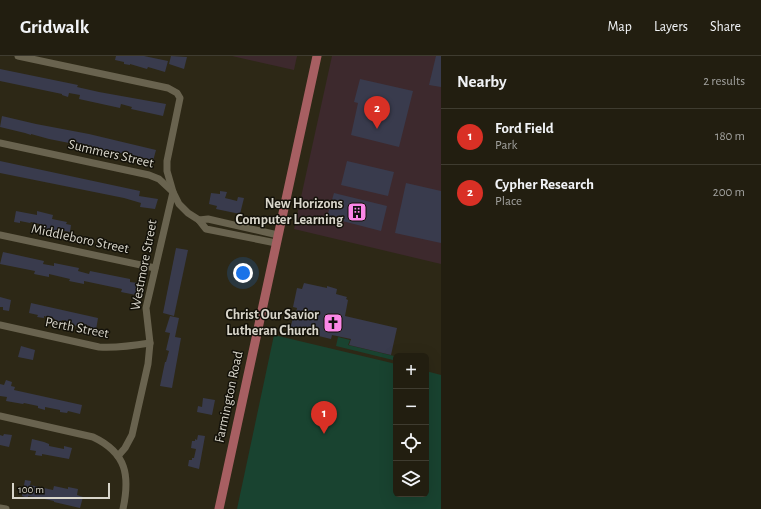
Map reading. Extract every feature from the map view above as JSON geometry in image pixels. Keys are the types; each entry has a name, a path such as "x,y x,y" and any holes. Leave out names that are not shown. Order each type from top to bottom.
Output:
{"main road":[{"name":"Farmington Road","path":"219,509 317,56"}],"street":[{"name":"Westmore Street","path":"18,56 168,88 177,93 180,98 167,161 167,171 173,192 146,308 150,343 148,364 135,426 130,441 118,456"},
{"name":"Summers Street","path":"0,143 149,175 159,179 173,192 179,204 188,213 199,220 206,229 277,239"},
{"name":"Middleboro Street","path":"0,235 155,268"},
{"name":"Perth Street","path":"0,325 99,347 126,347 150,343"},
{"path":"0,416 93,437 106,444 122,462 126,477 126,493 123,509"},
{"path":"0,508 6,509"}],"shaded area":[{"path":"232,56 297,56 294,70"},
{"path":"332,56 441,56 441,264 294,229"}],"green space":[{"path":"274,335 393,363 393,497 429,497 429,372 441,375 441,509 237,509"},
{"path":"338,337 350,340 348,345 393,356 393,360 336,346"}],"building":[{"path":"116,56 144,56 168,61 165,72 148,67 147,69 130,64 124,64 124,62 115,60"},
{"path":"171,56 187,57 184,69 169,64"},
{"path":"436,56 441,56 441,87 429,85"},
{"path":"0,69 78,85 77,87 99,92 166,104 163,116 131,109 132,107 121,104 120,108 79,99 80,95 69,93 68,97 62,94 0,81"},
{"path":"360,79 413,91 399,147 351,135 358,103 354,102"},
{"path":"2,116 156,150 153,161 136,156 136,158 129,156 130,155 49,139 0,127"},
{"path":"0,161 140,191 139,196 158,199 155,209 140,207 141,203 124,198 0,173"},
{"path":"347,161 394,172 388,196 341,185"},
{"path":"406,183 441,191 441,243 395,233"},
{"path":"220,191 227,192 225,198 237,201 238,197 244,198 240,214 216,209 217,206 209,204 211,193 220,194"},
{"name":"New Horizons Computer Learning","path":"334,193 387,206 381,231 327,217"},
{"path":"16,211 37,215 37,211 53,215 52,219 67,222 66,224 71,225 70,232 60,230 59,232 43,228 44,225 31,222 14,222"},
{"path":"176,248 188,250 174,316 163,313"},
{"path":"3,252 44,261 43,264 54,266 54,263 79,268 78,271 89,274 90,271 130,279 130,282 138,283 136,295 121,292 122,289 84,281 84,284 69,281 70,279 49,274 49,277 34,274 35,271 0,264"},
{"name":"Christ Our Savior Lutheran Church","path":"304,283 337,289 336,294 347,297 346,299 348,300 345,316 397,328 391,355 349,345 351,339 332,335 331,339 290,329 293,318 295,318 297,308 293,307 297,288 302,289"},
{"path":"0,297 11,300 9,311 3,310 3,307 0,307"},
{"path":"31,303 98,318 96,330 90,328 90,326 79,324 78,326 72,325 73,323 62,320 61,322 55,321 55,319 44,316 44,318 37,317 38,315 29,313"},
{"path":"170,316 179,318 175,337 181,338 172,388 160,386 169,351 166,350 170,333 165,332"},
{"path":"21,346 35,350 33,360 18,357"},
{"path":"6,380 12,382 11,386 15,387 14,390 82,405 80,414 68,411 67,413 60,412 60,410 45,407 45,410 38,408 38,406 6,401 7,397 0,396 0,384 4,385"},
{"path":"203,398 215,400 212,415 197,412 198,406 202,407"},
{"path":"4,434 12,435 9,447 0,445 0,435 3,436"},
{"path":"198,435 205,436 199,469 188,466 189,460 194,458 196,449 191,448 192,441 195,441 195,439 197,440"},
{"path":"32,439 49,444 49,446 64,449 64,446 72,448 69,459 42,454 42,456 35,455 36,451 30,450"},
{"path":"25,480 31,481 30,485 53,490 54,486 68,489 68,487 78,489 77,495 83,497 80,508 35,497 28,496 28,498 22,496"}],"place":[{"name":"Cypher Research","path":"377,129"},
{"name":"New Horizons Computer Learning","path":"357,212"},
{"name":"Christ Our Savior Lutheran Church","path":"333,323"},
{"name":"Ford Field","path":"324,434"}]}
